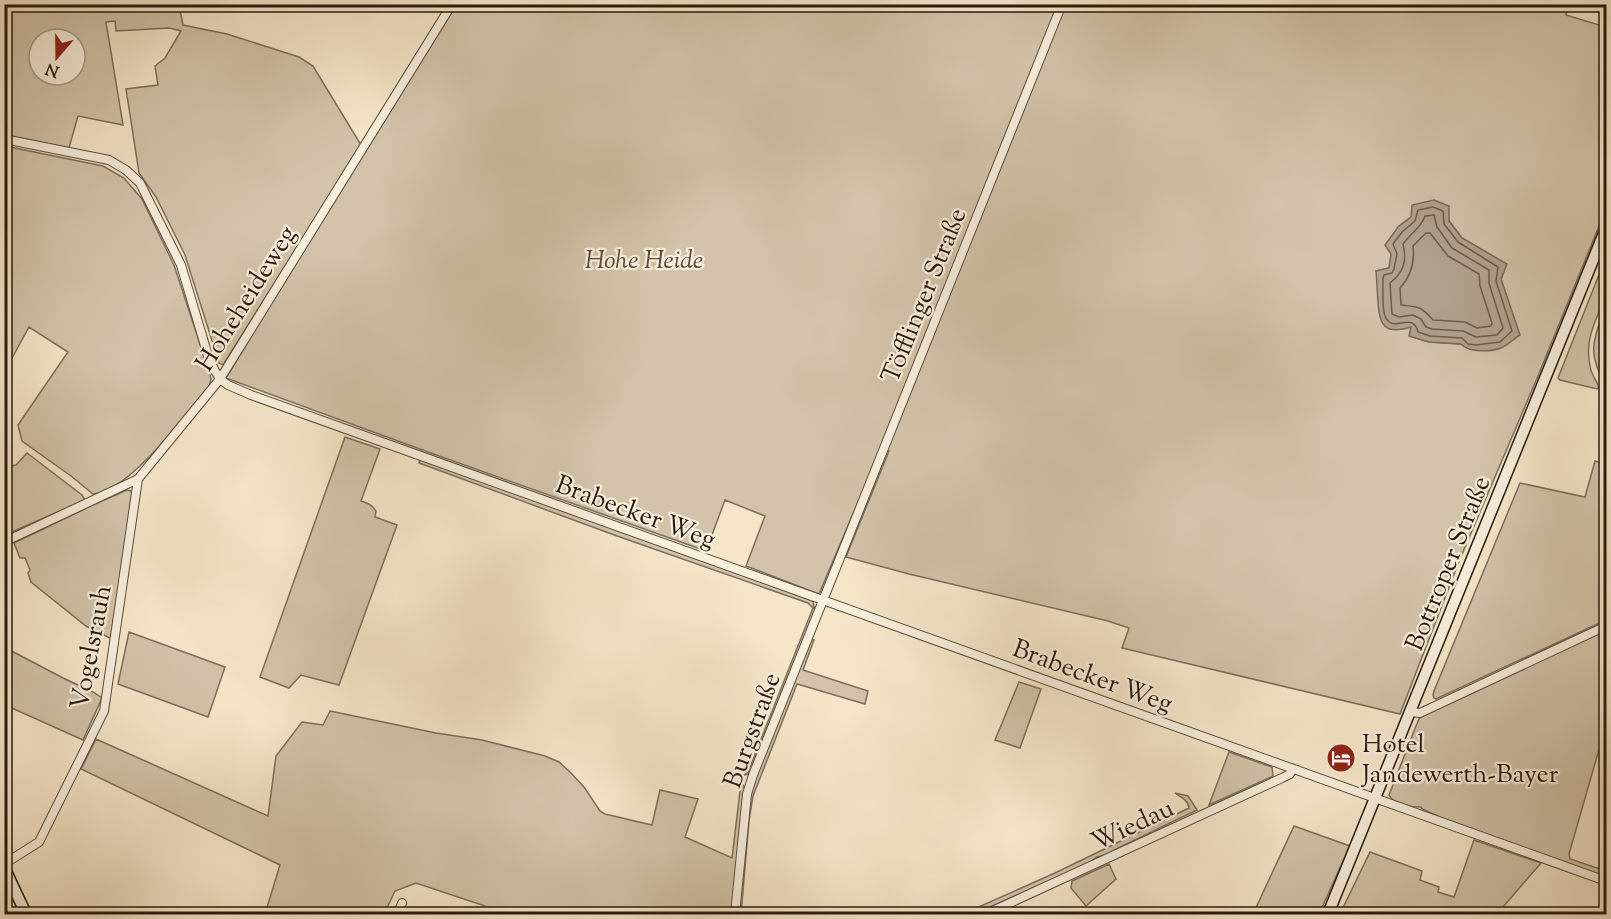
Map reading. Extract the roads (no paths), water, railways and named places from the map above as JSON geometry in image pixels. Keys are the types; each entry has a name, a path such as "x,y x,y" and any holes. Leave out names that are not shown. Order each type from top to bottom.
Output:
{"main road":[{"name":"Bottroper Straße","path":"1328,915 1606,228"},
{"path":"4,866 25,912"}],"street":[{"name":"Hoheheideweg","path":"4,542 138,479 220,379 452,4"},
{"name":"Töfflinger Straße","path":"824,601 1062,4"},
{"path":"4,139 109,160 126,170 140,183 182,265 209,359 220,379"},
{"name":"Brabecker Weg","path":"220,379 251,395 1606,881"},
{"name":"Vogelsrauh","path":"4,866 39,842 104,711 138,479"},
{"name":"Burgstraße","path":"735,915 747,794 824,601"},
{"path":"1411,712 1420,713 1606,627"},
{"name":"Wiedau","path":"986,915 1282,778 1290,774 1292,768"},
{"path":"398,915 402,903"},
{"path":"10,915 25,912"}],"water":[{"path":"1434,200 1449,206 1449,221 1462,238 1507,264 1501,279 1520,335 1503,347 1481,351 1461,344 1429,342 1409,336 1411,327 1389,329 1382,322 1376,271 1389,268 1391,254 1385,245 1398,227 1411,217 1412,205"}],"place":[{"name":"Hotel Jandewerth-Bayer","path":"1341,758"}],"park label":[{"name":"Hohe Heide","path":"644,259"}]}
